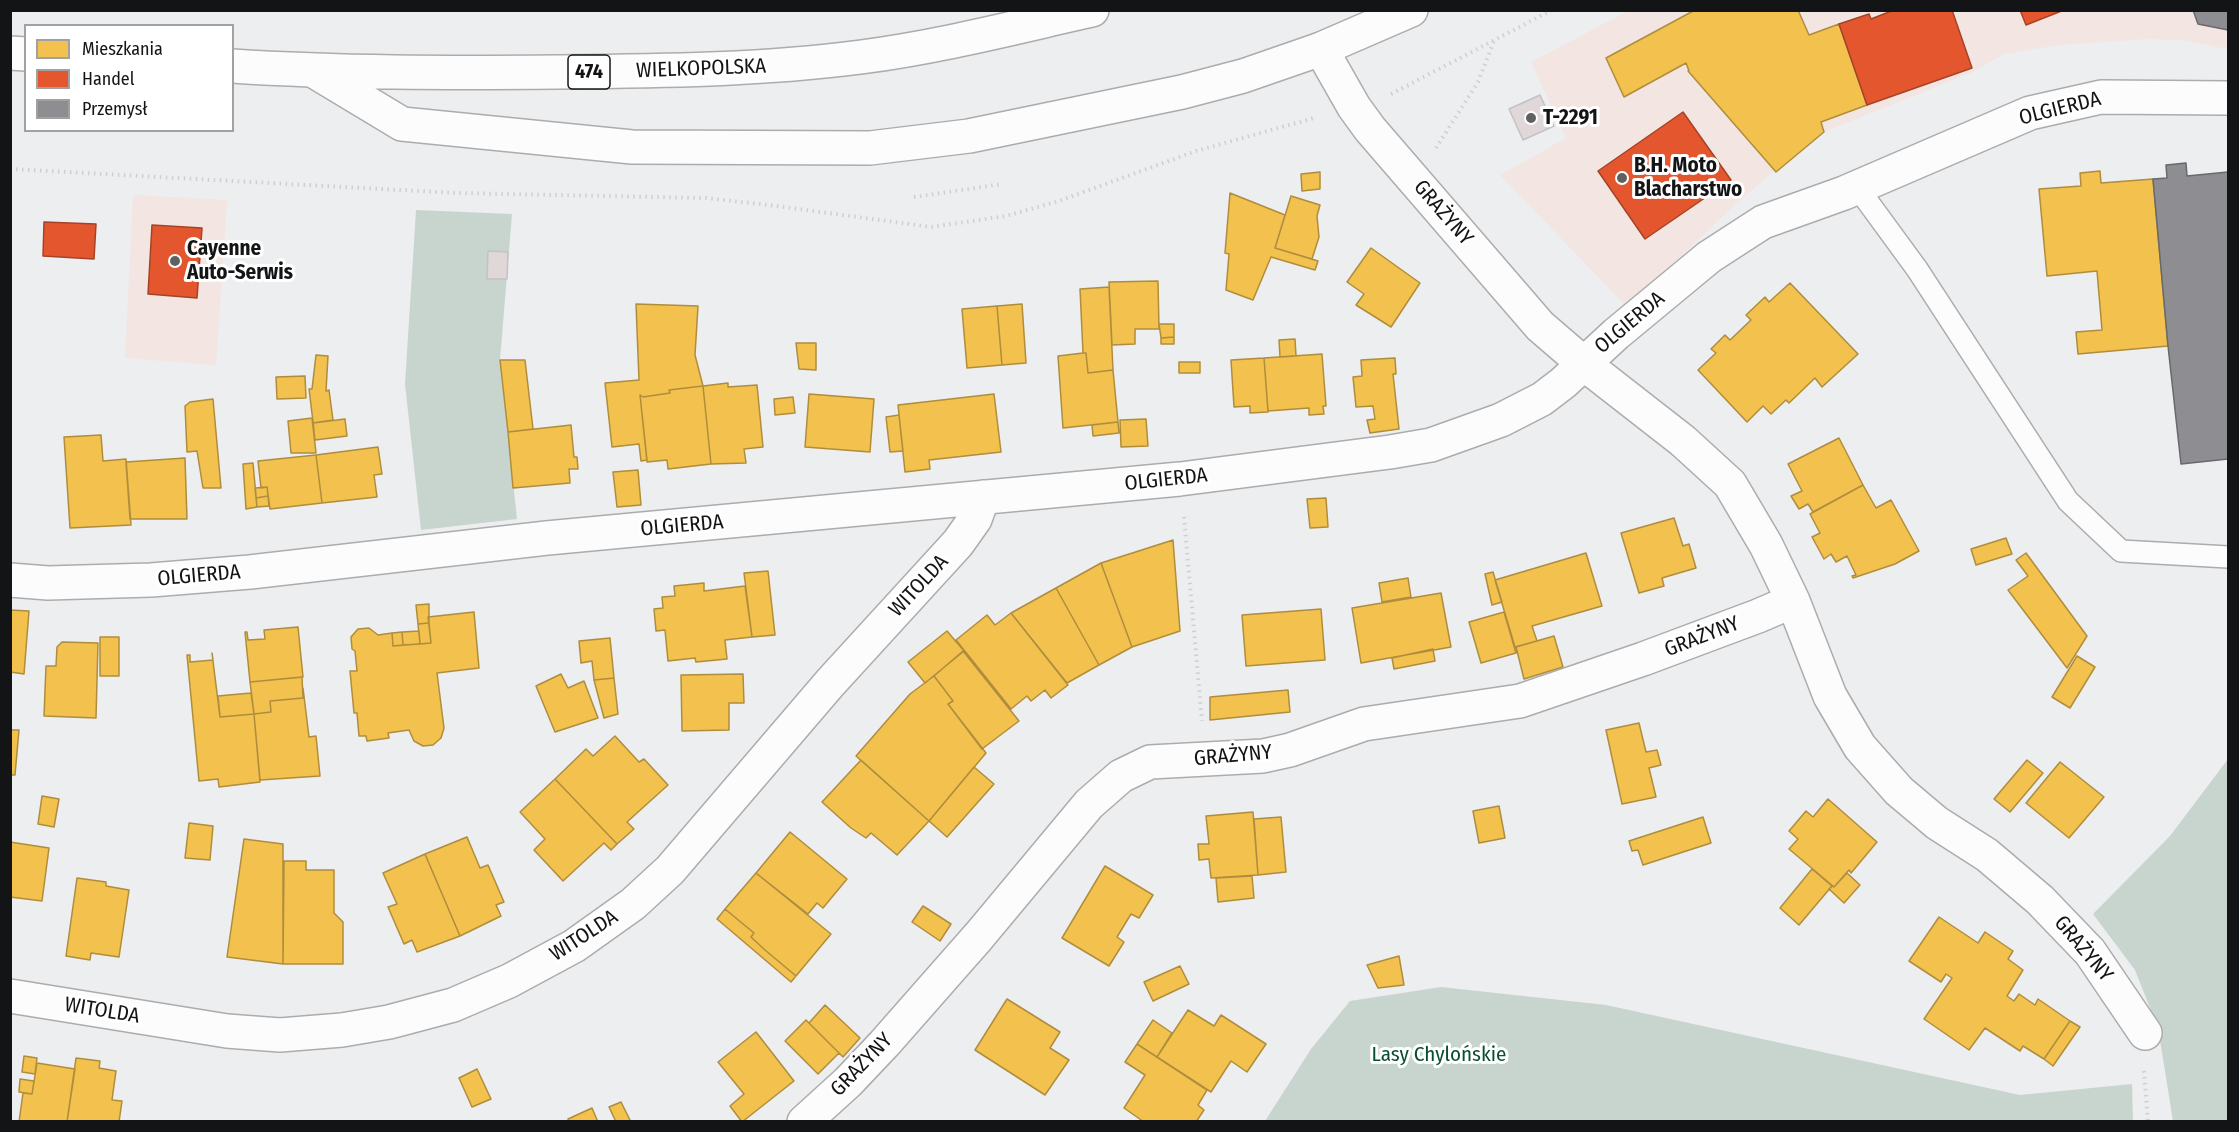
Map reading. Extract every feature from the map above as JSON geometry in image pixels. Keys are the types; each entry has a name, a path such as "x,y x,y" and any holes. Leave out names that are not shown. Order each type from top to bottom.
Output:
{"street":[{"name":"WIELKOPOLSKA","path":"234,66 314,71 419,73 688,71 780,66 863,57 1092,10"},
{"path":"314,71 402,124 632,147 870,148 969,136 1182,92 1244,76 1321,49 1411,10"},
{"name":"GRAŻYNY","path":"1321,49 1362,120 1540,326 1583,363 1683,441 1730,484 1766,545 1793,601 1830,696 1860,747 1899,791 1937,823 1987,855 2040,900 2090,952 2145,1033"},
{"name":"OLGIERDA","path":"10,580 48,583 151,580 206,575 547,538 1180,479 1431,445 1501,420 1542,399 1709,256 1763,222 1857,187 2030,113 2101,97 2229,98"},
{"name":"WITOLDA","path":"10,996 227,1031 280,1035 342,1030 389,1022 453,1005 509,981 574,946 633,904 670,870 830,683 958,543 975,519 983,497"},
{"name":"GRAŻYNY","path":"804,1122 885,1044 1089,804 1121,776 1150,762 1263,756 1290,750 1364,724 1520,701 1643,659 1793,601"}],"lane":[{"path":"1857,187 1917,269 2068,501 2121,551 2229,557"}],"path":[{"path":"1385,97 1552,10"},
{"path":"1422,190 1428,166 1439,141 1478,82 1494,40"},
{"path":"10,169 456,193 706,198 931,227 1006,216 1059,201 1196,152 1322,116"},
{"path":"914,197 1002,184"},
{"path":"1185,541 1207,758"},
{"path":"2118,991 2164,985 2211,962 2229,942"},
{"path":"2145,1033 2142,1048 2148,1122"}],"shaded area":[{"path":"1628,11 2228,11 2228,49 2182,40 2147,39 2059,45 2004,54 1973,72 1824,132 1736,204 1627,307 1500,175 1566,138 1531,62"},
{"path":"133,195 227,200 216,365 125,358"}],"green space":[{"path":"416,210 512,214 500,360 517,519 421,530 405,384"},
{"path":"2228,759 2228,1121 2173,1121 2158,1028 2135,970 2093,914 2170,836"},
{"name":"Lasy Chylońskie","path":"1441,987 1606,1005 2020,1095 2132,1084 2133,1121 1265,1121 1311,1049 1350,1001"}],"building: Mieszkania":[{"path":"1695,10 1798,10 1809,35 1839,24 1867,105 1821,122 1824,132 1776,172 1688,71 1686,63 1624,97 1606,58"},
{"path":"2100,171 2101,183 2153,179 2168,346 2078,354 2076,332 2102,330 2097,271 2047,276 2039,189 2081,186 2080,173"},
{"path":"1320,172 1320,189 1302,191 1301,174"},
{"path":"1230,193 1285,215 1275,248 1318,261 1315,270 1271,257 1253,300 1226,290 1229,254 1225,253"},
{"path":"1291,196 1320,205 1317,216 1319,237 1312,259 1275,248"},
{"path":"1371,248 1420,283 1391,327 1356,305 1364,294 1347,282"},
{"path":"1158,281 1159,329 1135,329 1135,344 1112,345 1109,282"},
{"path":"1790,283 1858,354 1822,387 1815,378 1789,403 1786,400 1771,414 1763,406 1747,422 1698,370 1716,353 1711,349 1725,335 1730,340 1751,320 1746,315 1765,297 1769,302"},
{"path":"1109,287 1113,370 1088,373 1086,353 1083,353 1080,289"},
{"path":"636,304 698,306 695,355 703,386 669,390 670,393 643,397 640,395 647,460 641,461 639,444 612,447 605,383 639,380"},
{"path":"1022,304 1026,363 1002,365 997,306"},
{"path":"997,306 1002,365 967,368 962,309"},
{"path":"1159,324 1174,324 1174,337 1161,338"},
{"path":"1174,337 1174,344 1161,344 1161,338"},
{"path":"1295,339 1296,356 1280,357 1279,340"},
{"path":"796,343 816,343 816,370 799,369"},
{"path":"1086,353 1088,373 1113,370 1118,422 1063,428 1058,356"},
{"path":"1322,354 1326,406 1323,406 1324,414 1309,415 1309,408 1268,411 1264,358"},
{"path":"316,355 328,356 326,391 329,390 333,420 313,423 309,389 312,389"},
{"path":"1264,358 1268,412 1250,413 1250,406 1234,407 1231,360"},
{"path":"1395,358 1396,374 1393,374 1399,429 1370,433 1367,420 1375,419 1373,406 1356,407 1353,377 1362,376 1361,360"},
{"path":"500,360 525,360 533,429 508,432"},
{"path":"1179,362 1200,362 1200,373 1179,373"},
{"path":"305,376 306,398 277,399 276,377"},
{"path":"728,383 728,387 757,385 763,447 744,449 746,463 711,464 703,386"},
{"path":"703,386 711,464 668,469 667,460 647,462 640,395 643,397 670,393 669,390"},
{"path":"809,394 874,399 870,452 805,447"},
{"path":"994,394 1001,452 929,460 930,469 905,472 898,405"},
{"path":"793,397 795,413 775,415 774,399"},
{"path":"213,399 221,488 203,488 197,451 187,452 185,406 190,402"},
{"path":"899,415 903,451 890,452 886,417"},
{"path":"312,418 316,453 291,453 288,421"},
{"path":"345,419 347,436 315,440 313,423"},
{"path":"1146,419 1148,446 1121,447 1120,420"},
{"path":"1118,422 1119,433 1093,436 1092,425"},
{"path":"571,425 574,457 577,457 578,469 569,469 570,483 513,488 508,432"},
{"path":"101,435 103,461 126,459 131,525 70,528 64,437"},
{"path":"1839,438 1863,485 1813,512 1808,504 1799,509 1791,496 1802,491 1788,464"},
{"path":"378,447 382,474 374,475 377,497 322,503 316,455"},
{"path":"316,455 322,503 270,509 267,487 261,488 258,461"},
{"path":"185,458 187,519 130,519 126,462"},
{"path":"253,463 257,507 246,509 243,464"},
{"path":"638,470 641,505 617,507 613,472"},
{"path":"1863,485 1876,508 1891,500 1919,551 1895,564 1853,578 1852,576 1856,575 1847,556 1836,562 1831,554 1824,559 1812,537 1820,533 1810,514"},
{"path":"267,487 268,496 256,498 255,488"},
{"path":"268,496 269,506 257,507 256,498"},
{"path":"1326,498 1328,527 1310,528 1307,499"},
{"path":"1674,518 1683,546 1689,544 1696,568 1662,578 1664,586 1639,593 1621,533"},
{"path":"2006,538 2012,554 1976,565 1971,549"},
{"path":"1173,540 1180,631 1132,647 1101,563"},
{"path":"1586,553 1602,606 1532,626 1537,641 1515,647 1495,580"},
{"path":"2026,553 2087,636 2067,668 2008,590 2028,576 2016,560"},
{"path":"1101,563 1132,647 1099,665 1056,588"},
{"path":"768,571 775,635 752,637 744,573"},
{"path":"1493,572 1502,602 1492,605 1485,574"},
{"path":"1408,578 1411,597 1382,602 1379,583"},
{"path":"704,583 704,591 745,586 752,637 725,640 727,659 696,662 695,658 668,661 665,630 656,631 654,609 663,608 662,597 675,596 674,586"},
{"path":"1056,588 1099,665 1067,683 1011,613"},
{"path":"1441,593 1451,647 1361,663 1352,608"},
{"path":"429,604 429,623 418,624 416,605"},
{"path":"1321,609 1325,660 1246,666 1242,615"},
{"path":"10,610 29,611 24,674 10,672"},
{"path":"474,612 479,668 437,673 444,728 441,738 433,745 423,746 414,741 409,730 388,733 389,738 367,741 366,736 359,736 350,671 357,671 351,637 358,629 369,628 378,635 392,633 393,646 431,643 428,617"},
{"path":"1504,612 1516,653 1481,663 1469,622"},
{"path":"1011,613 1068,685 1051,698 1045,690 1031,701 1027,696 1011,709 956,640 987,615 995,625"},
{"path":"429,623 431,643 420,644 418,624"},
{"path":"298,627 303,677 250,682 245,632 247,632 248,640 265,639 264,630"},
{"path":"419,631 420,644 403,645 402,632"},
{"path":"947,631 964,651 925,683 908,662"},
{"path":"402,632 403,645 393,646 392,633"},
{"path":"1554,636 1563,667 1524,679 1516,647"},
{"path":"100,637 119,637 119,676 100,676"},
{"path":"610,638 614,678 594,680 592,661 581,663 579,641"},
{"path":"62,642 98,643 96,718 44,716 46,666 56,666 57,647"},
{"path":"1433,649 1435,661 1394,669 1392,658"},
{"path":"963,651 1019,721 982,749 948,704 953,701 934,676"},
{"path":"187,655 190,655 190,662 213,660 220,717 254,714 260,782 219,787 218,779 199,781"},
{"path":"2077,656 2095,667 2070,708 2052,697"},
{"path":"561,674 568,688 584,681 598,718 555,732 536,686"},
{"path":"743,674 744,703 729,703 729,730 682,731 681,675"},
{"path":"934,676 953,701 948,704 986,753 929,821 856,756 910,694"},
{"path":"302,677 303,698 270,701 271,712 254,714 250,682"},
{"path":"614,678 618,714 604,718 594,680"},
{"path":"303,688 309,737 316,736 320,776 260,780 254,714 271,712 270,701 303,698"},
{"path":"1288,690 1290,712 1210,720 1210,697"},
{"path":"251,693 254,714 220,717 218,696"},
{"path":"1639,723 1646,752 1657,750 1661,765 1649,768 1656,797 1622,804 1606,730"},
{"path":"10,730 19,730 15,775 10,775"},
{"path":"615,736 639,762 644,759 668,785 627,822 634,829 617,844 555,779 586,749 593,756"},
{"path":"861,760 929,821 897,855 871,833 866,838 851,828 822,802"},
{"path":"2027,760 2043,773 2010,812 1994,799"},
{"path":"2060,762 2104,797 2069,838 2026,803"},
{"path":"974,767 994,784 947,837 929,821"},
{"path":"555,779 617,844 611,850 604,843 563,881 534,850 545,839 520,812"},
{"path":"42,796 59,799 54,827 38,824"},
{"path":"1828,799 1877,842 1851,873 1849,870 1834,887 1789,849 1798,839 1789,831 1806,811 1813,817"},
{"path":"1499,806 1505,838 1479,843 1473,811"},
{"path":"1253,812 1258,875 1211,878 1209,859 1199,860 1198,844 1209,844 1206,816"},
{"path":"1281,817 1286,872 1258,875 1254,819"},
{"path":"1703,817 1711,843 1643,865 1638,850 1632,851 1629,841"},
{"path":"189,823 213,826 210,860 185,858"},
{"path":"790,832 847,879 823,908 817,903 808,914 756,873"},
{"path":"467,837 480,868 488,865 504,902 496,905 501,916 460,936 425,854"},
{"path":"244,839 283,844 283,964 227,957"},
{"path":"10,842 49,848 42,901 10,897"},
{"path":"425,854 460,936 417,952 412,940 404,944 388,907 397,904 383,873"},
{"path":"284,861 306,861 306,870 334,870 334,913 343,922 343,964 283,964"},
{"path":"1105,866 1153,895 1139,918 1131,914 1117,937 1124,942 1109,966 1062,938"},
{"path":"1812,869 1832,886 1799,925 1780,908"},
{"path":"756,873 831,934 796,976 751,937 754,933 725,909"},
{"path":"1847,873 1860,885 1844,903 1829,889 1834,887"},
{"path":"1252,876 1254,898 1218,902 1216,878"},
{"path":"77,878 106,882 106,886 129,890 119,957 91,953 90,960 66,956"},
{"path":"923,906 951,924 940,941 912,922"},
{"path":"725,909 754,933 751,937 796,976 791,982 717,919"},
{"path":"1939,917 1978,943 1985,932 2013,951 2008,959 2023,970 2007,996 2014,1001 2019,994 2035,1005 2038,999 2070,1021 2044,1059 2023,1046 2020,1051 1985,1028 1969,1050 1924,1019 1952,978 1946,974 1941,982 1909,961"},
{"path":"1399,956 1404,985 1378,988 1367,965"},
{"path":"1180,966 1189,984 1153,1001 1144,982"},
{"path":"1007,999 1060,1032 1050,1048 1069,1060 1045,1095 975,1050"},
{"path":"825,1005 860,1038 843,1057 809,1023"},
{"path":"1188,1010 1214,1026 1221,1015 1266,1044 1247,1072 1231,1061 1211,1092 1157,1057"},
{"path":"806,1020 839,1053 818,1074 785,1041"},
{"path":"1153,1020 1172,1033 1157,1057 1137,1044"},
{"path":"2070,1021 2080,1027 2053,1066 2044,1059"},
{"path":"756,1032 794,1081 742,1122 730,1106 744,1094 718,1062"},
{"path":"1137,1044 1207,1090 1198,1105 1204,1110 1196,1122 1144,1122 1124,1108 1145,1075 1125,1062"},
{"path":"24,1056 37,1058 35,1074 22,1072"},
{"path":"76,1058 100,1061 99,1068 116,1071 112,1100 122,1101 119,1122 67,1122"},
{"path":"37,1063 75,1069 67,1122 19,1122 23,1093 32,1094"},
{"path":"477,1069 491,1099 472,1107 459,1078"},
{"path":"20,1079 34,1081 32,1094 19,1092"},
{"path":"621,1102 631,1122 616,1122 609,1107"},
{"path":"592,1108 598,1122 569,1122 568,1119"}],"building: Handel":[{"path":"1894,10 1952,10 1972,68 1867,105 1839,24 1869,14 1871,19"},
{"path":"2020,10 2064,10 2026,25"},
{"path":"1683,112 1731,180 1645,239 1598,171"},
{"path":"44,222 96,224 94,259 43,256"},
{"name":"Cayenne Auto-Serwis","path":"152,225 202,228 197,298 148,294"}],"building: Przemysł":[{"path":"2193,10 2228,10 2228,30 2198,24"},
{"path":"2186,163 2187,176 2228,172 2228,459 2181,464 2153,179 2167,178 2166,165"}],"building: Inne":[{"name":"T-2291","path":"1540,95 1554,126 1523,140 1509,109"},
{"path":"488,251 508,252 507,279 487,279"}],"place":[{"name":"T-2291","path":"1531,118"},
{"name":"B.H. Moto Blacharstwo","path":"1622,178"},
{"name":"Cayenne Auto-Serwis","path":"175,261"}]}
